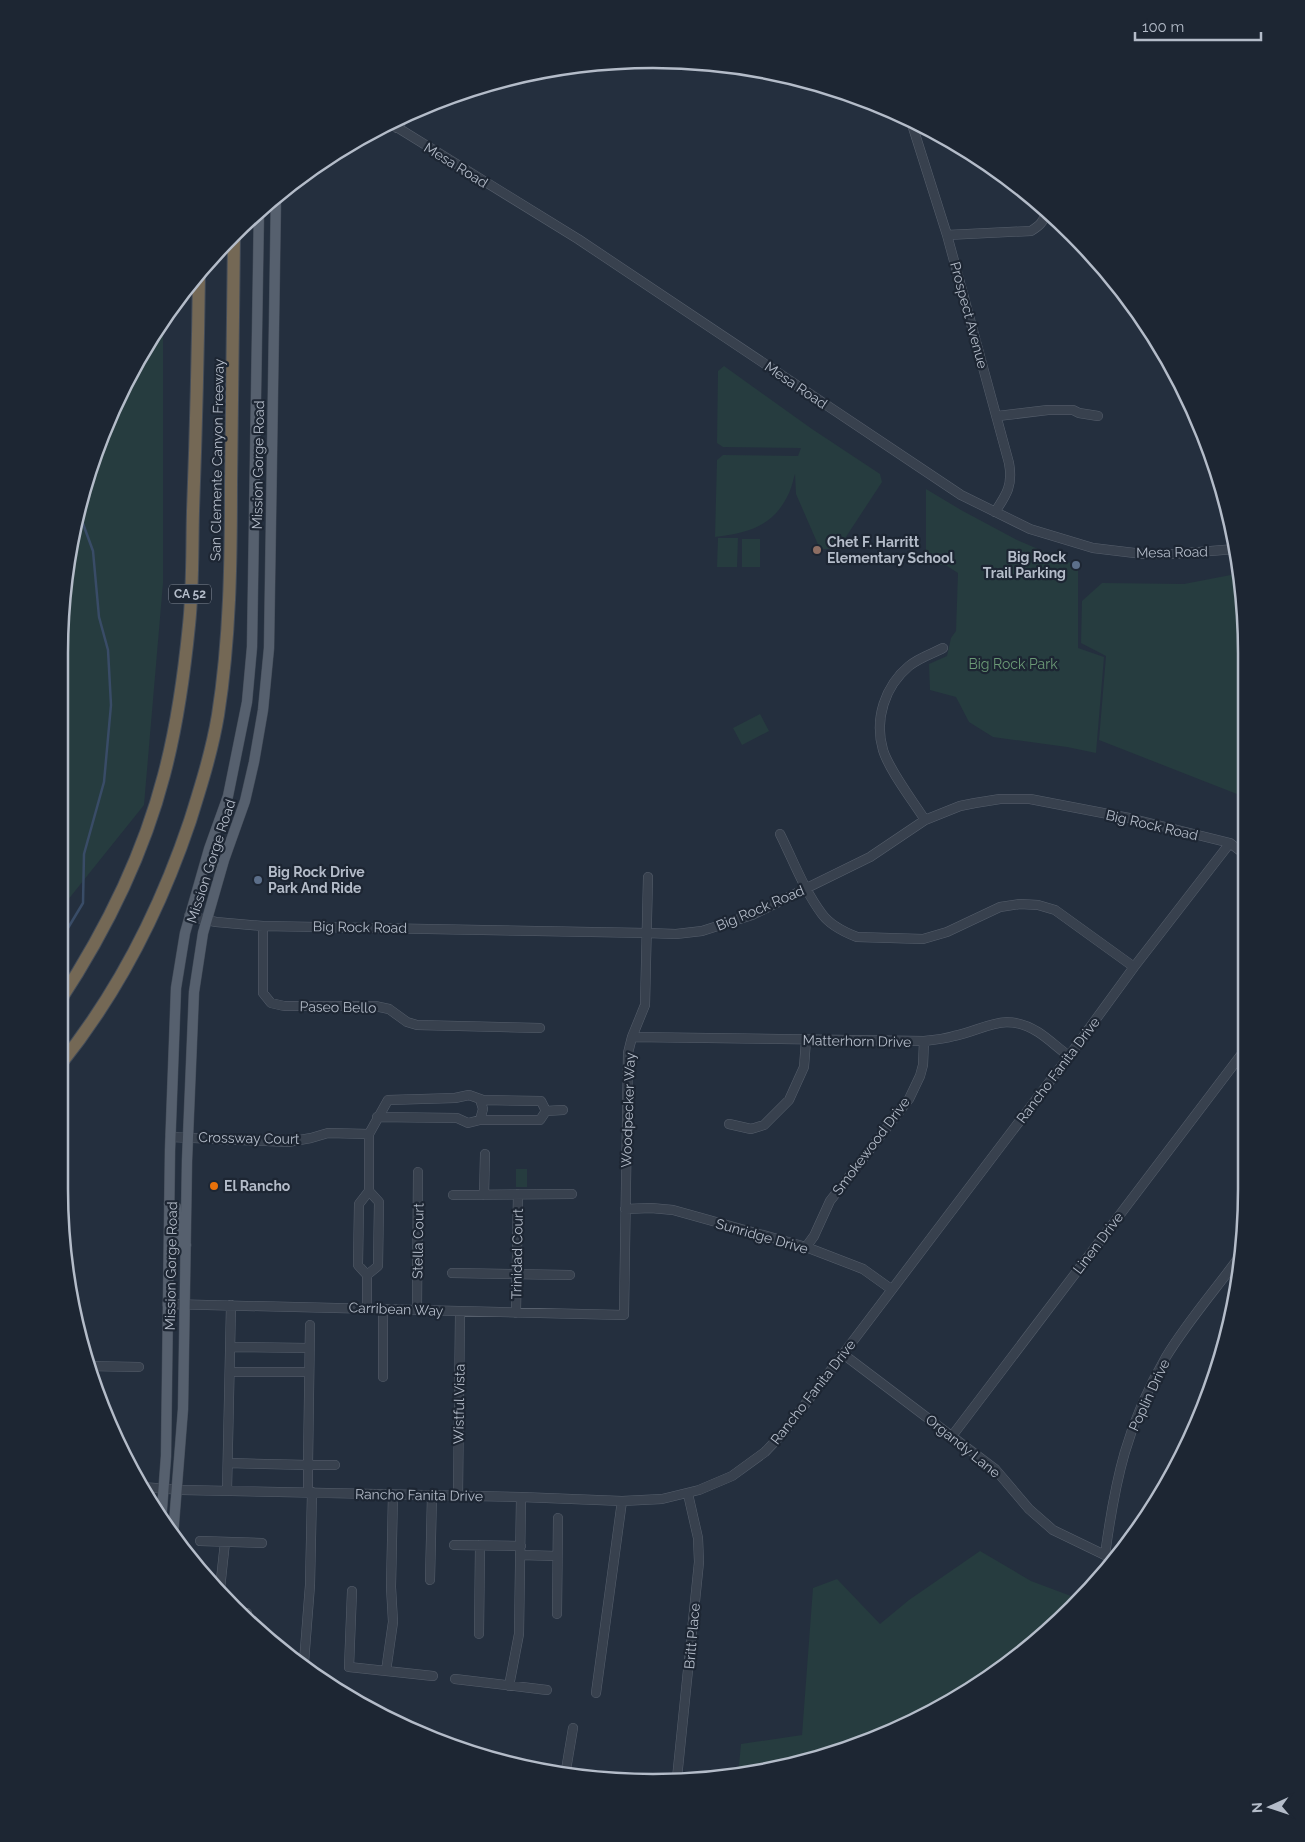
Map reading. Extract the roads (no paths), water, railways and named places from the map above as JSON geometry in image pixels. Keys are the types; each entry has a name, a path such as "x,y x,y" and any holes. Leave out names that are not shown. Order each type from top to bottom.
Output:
{"highway":[{"name":"San Clemente Canyon Freeway","path":"68,1054 96,1016 123,974 146,930 170,875 202,783 218,716 227,642 230,570 234,245"},
{"name":"San Clemente Canyon Freeway","path":"68,988 123,888 139,851 164,776 178,713 190,624 200,282"}],"main road":[{"name":"Mission Gorge Road","path":"174,1526 183,1409 188,1138 194,992 199,952 206,921 224,860 245,801 264,710 269,648 276,205"},
{"name":"Mission Gorge Road","path":"162,1509 170,1137 176,988 181,948 209,849 228,796 247,702 252,647 259,221"},
{"path":"169,1204 173,1204 176,1207 177,1239 180,1243 186,1245"}],"street":[{"name":"Mesa Road","path":"395,127 578,239 961,495 1030,530 1071,543 1122,552 1159,554 1228,549"},
{"name":"Prospect Avenue","path":"913,129 998,416 1012,476 1007,494 995,512"},
{"path":"946,235 1031,231 1040,225 1044,219"},
{"path":"998,416 1048,410 1073,410 1079,413 1098,416"},
{"path":"925,820 887,759 881,741 880,722 884,703 898,678 909,666 924,656 943,648"},
{"name":"Big Rock Road","path":"190,916 206,921 263,926 676,934 712,928 752,915 870,856 925,820 960,806 1000,799 1030,799 1129,818 1230,844 1238,850"},
{"path":"780,834 822,914 841,930 857,937 923,939 947,932 1000,907 1020,904 1047,907 1055,910 1134,967"},
{"name":"Rancho Fanita Drive","path":"150,1488 164,1490 521,1497 622,1501 662,1499 688,1494 732,1476 765,1452 784,1432 1134,967 1230,844"},
{"name":"Woodpecker Way","path":"624,1315 628,1053 632,1037 645,1005 648,877"},
{"name":"Paseo Bello","path":"263,926 264,994 271,1003 284,1006 375,1006 389,1009 407,1022 417,1025 540,1028"},
{"name":"Matterhorn Drive","path":"632,1037 924,1042 955,1036 990,1024 1017,1023 1038,1032 1068,1056"},
{"path":"729,1124 751,1128 764,1125 789,1100 804,1067 806,1040"},
{"name":"Smokewood Drive","path":"806,1248 814,1236 830,1201 908,1099 920,1076 923,1065 924,1042"},
{"name":"Linen Drive","path":"952,1436 1238,1059"},
{"path":"367,1308 367,1275 358,1265 359,1204 369,1192 369,1134 388,1100 455,1098 468,1095 480,1099 541,1101 546,1111"},
{"path":"480,1099 483,1109 480,1120"},
{"path":"546,1111 563,1110"},
{"path":"379,1115 457,1118 468,1123 480,1120 540,1120 546,1111"},
{"name":"Crossway Court","path":"170,1137 288,1142 328,1133 369,1134"},
{"path":"484,1154 484,1195"},
{"name":"Stella Court","path":"417,1310 418,1172"},
{"path":"367,1275 378,1266 379,1202 369,1192"},
{"name":"Trinidad Court","path":"516,1313 518,1194"},
{"path":"453,1195 572,1194"},
{"name":"Sunridge Drive","path":"625,1209 651,1208 673,1210 806,1248 863,1269 891,1290"},
{"name":"Poplin Drive","path":"1105,1555 1117,1476 1132,1428 1142,1404 1177,1340 1232,1267"},
{"path":"452,1273 570,1275"},
{"name":"Carribean Way","path":"167,1304 624,1315"},
{"path":"227,1490 231,1305"},
{"path":"382,1377 383,1309"},
{"name":"Wistful Vista","path":"458,1496 460,1312"},
{"path":"304,1660 310,1585 310,1492 308,1465 310,1325"},
{"path":"230,1347 309,1348"},
{"name":"Organdy Lane","path":"843,1354 995,1469 1029,1509 1053,1530 1108,1556"},
{"path":"95,1366 139,1367"},
{"path":"230,1372 309,1372"},
{"path":"228,1464 335,1465"},
{"path":"386,1671 393,1622 391,1588 393,1494"},
{"name":"Britt Place","path":"677,1773 699,1562 698,1538 688,1494"},
{"path":"430,1580 432,1495"},
{"path":"509,1686 520,1634 521,1497"},
{"path":"596,1693 622,1501"},
{"path":"557,1614 558,1518"},
{"path":"200,1541 262,1543"},
{"path":"221,1583 225,1542"},
{"path":"454,1545 480,1545 557,1556"},
{"path":"479,1634 480,1545"},
{"path":"352,1591 349,1667 433,1676"},
{"path":"455,1679 547,1690"},
{"path":"566,1767 573,1728"}],"waterway":[{"path":"68,928 83,903 84,854 104,782 111,705 108,650 99,617 93,551 82,522"}],"place":[{"name":"Chet F. Harritt Elementary School","path":"817,550"},
{"name":"Big Rock Trail Parking","path":"1076,565"},
{"name":"Big Rock Drive Park And Ride","path":"258,880"},
{"name":"El Rancho","path":"214,1186"}],"park label":[{"name":"Big Rock Park","path":"1013,664"}]}
